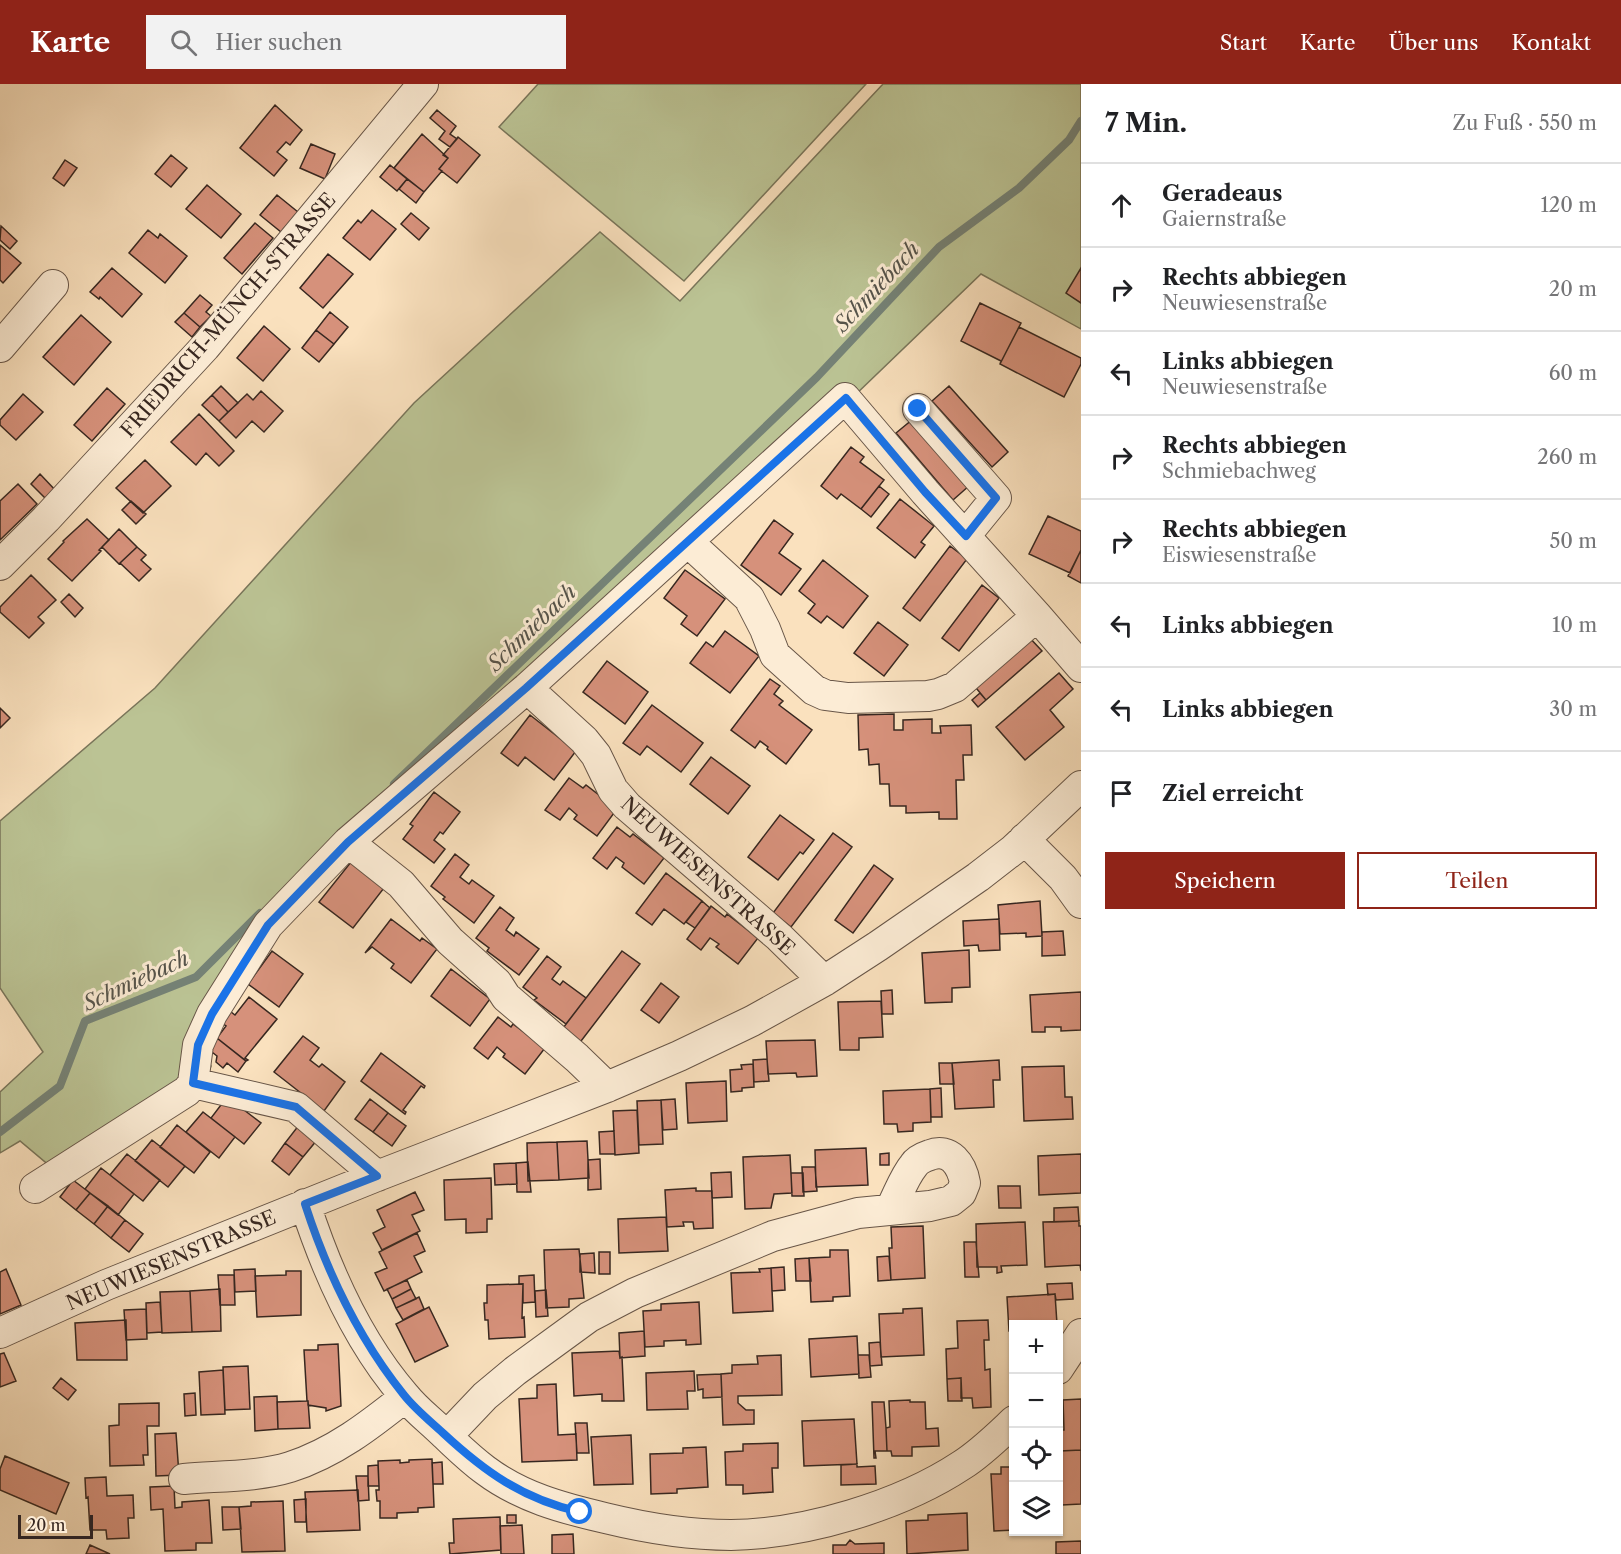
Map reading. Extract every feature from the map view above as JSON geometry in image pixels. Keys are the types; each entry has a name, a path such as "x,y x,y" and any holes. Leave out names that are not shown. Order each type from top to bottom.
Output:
{"street":[{"name":"FRIEDRICH-MÜNCH-STRASSE","path":"0,565 46,519 205,347 423,84"},
{"path":"0,347 53,285"},
{"path":"35,1188 187,1091 193,1083 198,1045 212,1014 268,925 348,842 526,688 846,398 925,492 1081,668"},
{"path":"918,409 996,498 966,536"},
{"path":"688,542 749,598 775,655 814,690 825,695 848,698 938,694 955,687 1037,616"},
{"name":"NEUWIESENSTRASSE","path":"526,688 584,740 596,755 613,790 627,806 770,930 824,981"},
{"name":"NEUWIESENSTRASSE","path":"0,1333 106,1285 305,1204 607,1087 752,1021 824,981 978,877 1013,850 1081,786"},
{"path":"1024,839 1063,878 1081,903"},
{"path":"348,842 401,884 450,941 497,983 506,997 607,1087"},
{"path":"193,1083 296,1107 377,1176"},
{"path":"305,1204 337,1286 366,1340 405,1397 484,1469 508,1485 559,1508 625,1523 677,1531 731,1535 775,1531 826,1522 897,1498 963,1465 1009,1425"},
{"path":"447,1436 485,1396 515,1371 589,1317 635,1293 773,1236 858,1213 891,1208"},
{"path":"1063,1363 1081,1334"},
{"path":"184,1479 265,1472 290,1467 349,1439 405,1397"}],"green space":[{"path":"538,84 866,84 684,281 499,127"},
{"path":"883,84 1081,84 1081,329 981,274 773,474 285,914 201,1045 211,1066 202,1091 63,1177 20,1141 0,1153 0,1092 43,1052 0,988 0,821 155,688 414,403 600,232 680,301"}],"building":[{"path":"275,105 302,130 290,145 286,142 277,152 287,160 274,176 240,148"},
{"path":"437,110 456,126 450,134 457,139 450,147 439,139 445,131 430,118"},
{"path":"422,134 448,158 439,169 442,171 424,192 394,168"},
{"path":"458,137 480,155 457,183 439,169 448,158 443,155"},
{"path":"311,144 335,154 325,179 300,168"},
{"path":"171,155 187,168 171,187 155,174"},
{"path":"65,160 77,168 64,186 53,178"},
{"path":"390,165 407,179 397,191 380,177"},
{"path":"407,179 424,192 416,203 399,189"},
{"path":"207,185 241,214 221,238 186,209"},
{"path":"277,195 298,212 281,232 260,215"},
{"path":"372,210 396,229 370,260 343,238 358,220 361,223"},
{"path":"411,213 429,228 419,240 401,224"},
{"path":"255,223 273,238 242,274 224,258"},
{"path":"1,226 17,241 10,249 0,240"},
{"path":"148,230 158,238 160,234 187,256 165,283 129,253"},
{"path":"0,245 21,263 3,283 0,280"},
{"path":"328,254 353,274 323,308 300,288"},
{"path":"112,268 142,294 122,317 100,297 99,299 90,292"},
{"path":"1081,268 1081,303 1066,293"},
{"path":"200,295 212,305 206,312 211,316 200,327 184,313"},
{"path":"980,303 1021,323 1000,364 1001,361 961,341"},
{"path":"330,312 348,327 334,344 316,330"},
{"path":"184,313 200,327 192,337 175,322"},
{"path":"81,315 111,342 74,385 43,357"},
{"path":"264,326 290,349 263,381 237,358"},
{"path":"1019,327 1081,358 1081,364 1064,397 1000,364"},
{"path":"316,330 334,344 319,362 302,348"},
{"path":"221,386 238,403 228,412 212,395"},
{"path":"949,386 1008,452 992,467 932,401"},
{"path":"107,388 125,404 92,441 74,425"},
{"path":"261,391 283,411 264,432 252,421 236,438 219,421 247,394 253,400"},
{"path":"23,394 43,412 16,440 0,425 0,420"},
{"path":"212,395 228,412 219,421 202,405"},
{"path":"199,414 234,451 219,466 206,453 196,465 171,442"},
{"path":"913,419 970,485 953,500 896,433"},
{"path":"851,447 864,457 860,462 884,480 861,509 841,494 837,499 821,486"},
{"path":"145,460 171,486 143,513 116,488"},
{"path":"40,474 57,492 48,501 31,484"},
{"path":"18,484 37,504 0,540 0,501"},
{"path":"879,486 889,494 871,517 861,509"},
{"path":"900,499 934,526 921,542 925,545 915,558 877,528"},
{"path":"131,501 146,514 136,524 122,510"},
{"path":"1048,516 1081,531 1081,550 1070,573 1029,554"},
{"path":"87,519 109,540 72,581 48,559 63,541"},
{"path":"774,520 793,534 779,553 801,569 781,595 741,565"},
{"path":"119,529 137,547 119,564 102,547"},
{"path":"950,546 967,559 920,621 903,608"},
{"path":"137,547 146,555 141,560 151,569 139,581 120,563"},
{"path":"1081,550 1081,583 1068,576"},
{"path":"823,560 868,596 843,628 827,616 821,623 808,613 815,604 799,591"},
{"path":"685,570 725,599 697,636 681,624 687,616 664,598"},
{"path":"31,575 56,600 38,617 44,623 29,638 0,612 0,607"},
{"path":"982,585 999,598 959,651 942,638"},
{"path":"69,594 83,608 75,617 61,602"},
{"path":"878,622 908,645 884,676 854,653"},
{"path":"725,631 759,656 730,693 690,663 706,642 713,647"},
{"path":"1027,635 1042,651 986,700 972,683"},
{"path":"607,661 648,692 625,724 583,692"},
{"path":"1059,673 1073,689 1050,710 1064,727 1025,760 996,727"},
{"path":"770,679 780,686 774,694 783,701 779,705 812,730 786,764 760,741 755,748 731,730"},
{"path":"980,693 986,700 978,707 972,700"},
{"path":"652,705 703,743 681,772 647,746 640,755 623,743"},
{"path":"0,708 10,718 0,728"},
{"path":"894,714 894,730 903,730 903,720 932,719 932,733 941,733 940,726 971,725 972,755 963,755 964,780 956,780 957,819 939,819 939,812 906,813 906,806 890,806 889,784 880,784 879,764 869,765 868,749 859,750 858,715"},
{"path":"530,715 576,751 554,780 525,757 518,766 501,753"},
{"path":"711,757 750,786 728,814 690,784"},
{"path":"569,778 583,788 586,785 617,809 597,836 574,819 577,815 569,808 560,820 545,810"},
{"path":"434,792 460,812 443,834 440,832 434,840 445,849 434,863 403,839 413,826 410,824"},
{"path":"780,815 814,840 803,854 800,852 778,880 748,857"},
{"path":"617,827 630,837 633,834 664,858 644,884 622,867 624,863 616,857 607,869 593,858"},
{"path":"833,833 852,847 791,927 773,913"},
{"path":"455,854 469,865 460,877 469,884 472,880 494,896 474,923 443,899 445,897 431,886"},
{"path":"351,862 384,888 353,928 319,902"},
{"path":"874,865 893,879 853,933 835,920"},
{"path":"666,873 702,901 684,924 664,909 652,925 636,913"},
{"path":"702,901 710,908 695,928 686,922"},
{"path":"1040,901 1042,936 1026,937 1026,933 1000,934 998,905"},
{"path":"711,906 725,917 727,914 758,938 738,964 716,947 719,944 710,938 701,950 687,939"},
{"path":"500,907 514,918 506,930 514,936 516,932 539,949 519,975 487,951 489,948 476,938"},
{"path":"391,919 420,941 422,938 437,949 411,983 391,968 394,964 372,947 365,953"},
{"path":"999,919 1000,950 979,951 978,945 964,946 963,921"},
{"path":"1063,931 1065,955 1042,956 1042,932"},
{"path":"969,950 970,987 952,988 952,1002 925,1003 922,953"},
{"path":"272,951 303,974 279,1007 248,984"},
{"path":"622,951 640,964 578,1045 560,1032"},
{"path":"547,956 561,967 552,979 560,985 563,981 586,998 566,1024 534,1000 537,998 523,987"},
{"path":"451,969 490,999 470,1026 431,996"},
{"path":"661,983 679,997 659,1023 641,1010"},
{"path":"892,990 893,1014 882,1014 881,991"},
{"path":"1081,992 1081,1030 1061,1031 1061,1027 1045,1027 1045,1032 1032,1032 1030,995"},
{"path":"249,997 277,1019 245,1058 248,1060 246,1061 217,1038 226,1026 222,1023 231,1012 235,1015"},
{"path":"881,1001 883,1037 859,1038 859,1050 840,1050 838,1002"},
{"path":"498,1017 511,1027 513,1024 545,1048 525,1074 503,1057 505,1054 497,1047 488,1059 474,1048"},
{"path":"303,1036 319,1048 310,1060 319,1067 322,1064 345,1082 324,1111 274,1072"},
{"path":"217,1038 246,1061 238,1072 227,1063 223,1068 216,1062 217,1056 208,1049"},
{"path":"815,1040 817,1076 797,1077 796,1073 768,1074 766,1041"},
{"path":"381,1053 425,1086 424,1088 421,1086 403,1110 405,1114 361,1081"},
{"path":"767,1059 769,1081 754,1082 753,1060"},
{"path":"999,1060 1000,1080 993,1080 994,1107 955,1109 952,1063"},
{"path":"939,1063 952,1063 954,1084 940,1084"},
{"path":"753,1064 754,1087 731,1092 730,1070 742,1069 741,1065"},
{"path":"1064,1066 1065,1097 1072,1097 1073,1119 1024,1121 1022,1067"},
{"path":"726,1081 727,1121 688,1123 686,1083"},
{"path":"941,1088 942,1117 931,1117 930,1089"},
{"path":"930,1089 931,1122 913,1123 913,1131 898,1132 897,1124 884,1124 883,1091"},
{"path":"227,1097 261,1123 244,1144 211,1118"},
{"path":"370,1099 388,1113 373,1132 355,1119"},
{"path":"675,1099 677,1129 663,1130 661,1100"},
{"path":"661,1100 663,1144 639,1145 637,1101"},
{"path":"637,1110 639,1153 615,1155 613,1111"},
{"path":"203,1112 235,1137 219,1158 186,1132"},
{"path":"388,1113 406,1126 392,1146 373,1132"},
{"path":"177,1125 210,1152 194,1173 160,1147"},
{"path":"299,1125 317,1140 303,1157 285,1143"},
{"path":"614,1131 615,1154 600,1154 599,1132"},
{"path":"152,1140 185,1166 168,1187 135,1161"},
{"path":"587,1141 589,1178 559,1180 557,1142"},
{"path":"557,1142 559,1180 528,1181 527,1143"},
{"path":"285,1143 303,1157 289,1175 272,1161"},
{"path":"866,1148 868,1185 816,1187 815,1150"},
{"path":"889,1153 889,1165 880,1165 880,1154"},
{"path":"127,1154 160,1180 143,1201 110,1175"},
{"path":"1081,1154 1081,1193 1039,1195 1038,1156"},
{"path":"790,1155 792,1193 774,1194 771,1208 745,1209 743,1157"},
{"path":"600,1159 601,1189 588,1190 588,1160"},
{"path":"528,1162 531,1192 517,1192 516,1163"},
{"path":"516,1163 517,1184 495,1185 494,1164"},
{"path":"802,1167 815,1167 817,1191 803,1192"},
{"path":"101,1168 134,1194 118,1215 85,1189"},
{"path":"731,1172 732,1197 712,1198 711,1173"},
{"path":"791,1173 803,1173 804,1196 792,1196"},
{"path":"491,1178 492,1219 487,1219 487,1232 466,1233 466,1219 445,1220 444,1180"},
{"path":"73,1180 90,1193 76,1210 60,1197"},
{"path":"998,1186 1020,1186 1021,1208 999,1208"},
{"path":"696,1188 696,1191 712,1191 713,1228 694,1229 693,1222 683,1222 684,1226 667,1227 665,1190"},
{"path":"415,1192 424,1210 412,1215 420,1231 382,1250 373,1233 385,1227 377,1210"},
{"path":"90,1193 108,1206 94,1224 76,1210"},
{"path":"108,1206 125,1220 111,1238 94,1224"},
{"path":"1078,1207 1079,1221 1054,1222 1054,1208"},
{"path":"666,1217 668,1251 619,1253 618,1219"},
{"path":"125,1220 143,1234 129,1252 111,1238"},
{"path":"1079,1221 1081,1271 1080,1265 1045,1267 1043,1222"},
{"path":"1025,1222 1027,1265 1001,1266 1002,1272 997,1273 997,1267 977,1267 976,1224"},
{"path":"923,1226 925,1278 891,1280 889,1248 892,1248 891,1227"},
{"path":"417,1233 425,1251 414,1256 422,1272 384,1291 375,1273 387,1268 379,1252"},
{"path":"964,1242 976,1242 979,1277 965,1277"},
{"path":"579,1249 584,1298 569,1299 569,1307 546,1308 544,1250"},
{"path":"830,1250 848,1250 850,1296 833,1297 833,1301 811,1302 809,1258 830,1257"},
{"path":"599,1252 610,1252 610,1274 599,1274"},
{"path":"594,1253 595,1273 580,1272 580,1254"},
{"path":"889,1256 891,1280 878,1281 877,1257"},
{"path":"809,1258 811,1281 796,1281 795,1259"},
{"path":"784,1267 785,1290 772,1291 771,1268"},
{"path":"771,1268 773,1311 733,1313 731,1273 760,1272 759,1269"},
{"path":"6,1269 21,1305 0,1314 0,1272"},
{"path":"255,1269 256,1291 235,1292 234,1270"},
{"path":"286,1271 301,1271 301,1315 257,1317 255,1276 286,1275"},
{"path":"218,1275 234,1275 235,1305 220,1305"},
{"path":"534,1275 535,1302 523,1303 523,1284 519,1284 519,1276"},
{"path":"407,1280 411,1289 392,1299 387,1289"},
{"path":"1072,1283 1073,1299 1056,1300 1055,1294 1048,1295 1047,1284"},
{"path":"523,1284 522,1318 524,1317 525,1337 489,1339 484,1303 487,1303 487,1285"},
{"path":"220,1289 221,1331 192,1332 190,1291"},
{"path":"411,1289 416,1299 396,1308 392,1299"},
{"path":"546,1290 548,1316 536,1317 535,1291"},
{"path":"190,1291 192,1332 162,1333 160,1292"},
{"path":"1055,1294 1057,1320 1009,1320 1009,1331 1007,1297"},
{"path":"419,1297 424,1309 403,1320 396,1308"},
{"path":"160,1302 162,1332 147,1333 146,1303"},
{"path":"699,1302 701,1344 686,1345 686,1340 664,1341 664,1346 645,1347 643,1311 661,1310 661,1304"},
{"path":"429,1307 448,1346 415,1362 396,1324"},
{"path":"922,1308 924,1355 881,1357 879,1314 903,1313 903,1309"},
{"path":"146,1309 147,1339 126,1340 124,1310"},
{"path":"126,1320 127,1360 77,1360 75,1323"},
{"path":"988,1320 989,1340 984,1340 985,1370 990,1369 991,1407 973,1408 972,1398 961,1398 961,1378 947,1379 946,1349 958,1348 957,1321"},
{"path":"644,1331 645,1356 620,1358 619,1333"},
{"path":"857,1336 859,1374 811,1377 809,1339"},
{"path":"880,1342 882,1365 870,1366 869,1343"},
{"path":"338,1344 341,1406 326,1411 326,1408 308,1405 304,1350 318,1350 318,1345"},
{"path":"619,1351 620,1358 622,1357 624,1401 602,1401 602,1394 574,1396 572,1353"},
{"path":"4,1353 16,1381 0,1387 0,1354"},
{"path":"781,1355 782,1395 738,1396 738,1403 746,1410 754,1410 754,1424 723,1425 721,1374 732,1373 732,1365 758,1364 757,1356"},
{"path":"858,1355 869,1355 871,1377 859,1378"},
{"path":"248,1366 250,1409 225,1410 223,1367"},
{"path":"223,1370 225,1414 201,1415 199,1372"},
{"path":"694,1371 695,1391 687,1391 688,1409 647,1410 646,1373"},
{"path":"721,1374 722,1397 703,1398 703,1389 698,1390 697,1375"},
{"path":"61,1378 76,1390 68,1400 53,1388"},
{"path":"961,1378 962,1401 948,1401 947,1379"},
{"path":"556,1384 558,1435 576,1434 577,1460 522,1462 519,1399 537,1398 537,1385"},
{"path":"195,1393 196,1415 185,1416 184,1394"},
{"path":"277,1396 278,1429 255,1431 254,1397"},
{"path":"1081,1399 1081,1450 1063,1451 1063,1400"},
{"path":"910,1400 910,1402 925,1402 926,1429 938,1428 939,1446 912,1447 912,1456 892,1456 891,1451 887,1451 886,1428 890,1427 889,1401"},
{"path":"308,1401 310,1428 278,1429 277,1402"},
{"path":"872,1402 884,1402 886,1428 887,1451 875,1451 876,1458 874,1458"},
{"path":"159,1403 159,1426 147,1426 148,1455 143,1455 144,1465 110,1466 109,1426 119,1425 119,1404"},
{"path":"854,1419 857,1464 804,1466 802,1421"},
{"path":"575,1423 587,1423 589,1453 577,1453"},
{"path":"176,1433 179,1475 156,1476 155,1434"},
{"path":"631,1435 633,1484 594,1485 591,1437"},
{"path":"778,1443 778,1468 772,1468 773,1492 743,1494 743,1485 726,1485 725,1452 743,1451 743,1444"},
{"path":"706,1447 708,1487 677,1489 677,1493 651,1494 650,1454 683,1453 683,1448"},
{"path":"1081,1450 1081,1504 1063,1505 1063,1451"},
{"path":"5,1456 69,1483 56,1514 0,1490 0,1469"},
{"path":"432,1459 434,1507 418,1508 418,1512 397,1513 397,1518 380,1518 380,1501 377,1501 376,1490 379,1490 378,1461 400,1460 400,1463 409,1462 409,1460"},
{"path":"442,1462 443,1484 433,1484 432,1463"},
{"path":"857,1464 857,1467 875,1466 876,1484 841,1485 841,1465"},
{"path":"378,1465 379,1486 368,1486 368,1466"},
{"path":"1001,1467 1009,1467 1009,1530 994,1531 991,1474 1001,1474"},
{"path":"356,1476 368,1476 369,1500 358,1501"},
{"path":"106,1477 107,1496 133,1495 134,1518 128,1518 129,1538 107,1539 106,1530 90,1530 85,1478"},
{"path":"174,1486 175,1508 182,1507 182,1502 209,1500 212,1543 196,1543 196,1550 165,1551 163,1509 151,1510 150,1487"},
{"path":"358,1490 360,1530 307,1532 305,1492"},
{"path":"306,1499 306,1522 295,1522 294,1500"},
{"path":"283,1501 285,1551 242,1552 239,1507 251,1506 251,1502"},
{"path":"222,1507 239,1507 241,1529 223,1530"},
{"path":"967,1513 968,1550 907,1554 906,1521 928,1520 928,1515"},
{"path":"507,1515 516,1515 516,1523 507,1523"},
{"path":"500,1517 501,1550 450,1554 449,1543 454,1543 453,1519"},
{"path":"522,1525 524,1554 501,1554 500,1526"},
{"path":"573,1534 574,1554 552,1554 552,1535"},
{"path":"850,1540 855,1544 884,1543 884,1554 833,1554 833,1545 846,1545"},
{"path":"1081,1541 1081,1554 1056,1554 1056,1542"},
{"path":"90,1545 110,1554 86,1554"}],"waterway":[{"name":"Schmiebach","path":"394,784 817,377 939,247 1019,188 1069,140 1081,121"},
{"name":"Schmiebach","path":"0,1132 60,1086 85,1021 196,977 260,913"}],"route":[{"path":"580,1512 559,1508 508,1485 484,1469 405,1397 366,1340 337,1286 305,1204 377,1176 296,1107 193,1083 198,1045 212,1014 268,925 348,842 526,688 846,398 925,492 966,536 996,498 918,409"}]}
